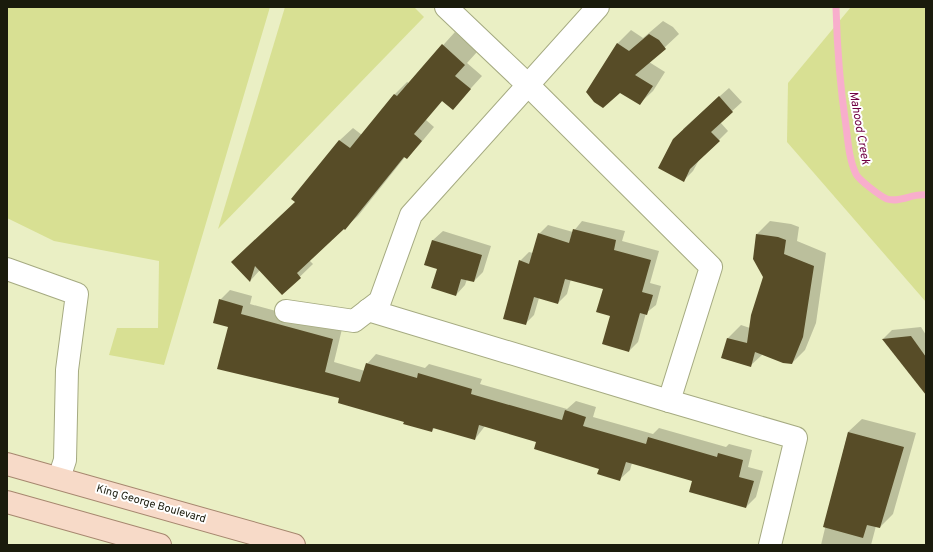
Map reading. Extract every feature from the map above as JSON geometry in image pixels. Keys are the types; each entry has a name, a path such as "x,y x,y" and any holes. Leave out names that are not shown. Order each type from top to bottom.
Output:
{"main road":[{"name":"King George Boulevard","path":"7,464 294,545"},
{"path":"7,502 160,545"}],"lane":[{"path":"446,7 528,85 711,267 669,401"},
{"path":"286,311 354,321 380,301 412,215 598,7"},
{"path":"7,269 77,294 67,370 65,460 60,478"},
{"path":"368,310 796,438 770,545"}],"green space":[{"path":"7,7 270,7 164,365 109,355 117,328 158,328 159,261 54,241 7,218"},
{"path":"285,7 414,7 424,17 218,229"},
{"path":"851,7 926,7 926,302 787,142 788,83"}],"building":[{"path":"649,34 659,40 666,49 635,75 653,86 640,105 620,93 603,108 594,102 586,92 617,43 629,51"},
{"path":"442,44 465,65 455,76 471,89 453,110 442,101 414,134 422,141 407,159 404,157 345,230 344,229 297,273 301,278 282,295 255,266 250,282 231,262 295,202 291,199 339,140 350,148 394,94 397,96"},
{"path":"719,96 733,112 711,132 720,141 690,169 684,182 658,168 673,139"},
{"path":"573,229 616,240 614,250 651,260 642,292 653,295 647,315 640,313 629,352 602,344 610,316 596,312 603,289 565,279 558,304 534,297 526,325 503,319 519,260 529,264 538,233 569,243"},
{"path":"756,234 778,237 786,240 784,254 814,266 803,337 792,364 783,363 755,352 751,367 721,358 727,338 747,343 751,315 763,277 753,259"},
{"path":"432,240 482,255 474,282 461,279 456,296 431,288 437,269 424,265"},
{"path":"219,299 243,306 241,314 333,339 325,372 360,382 366,363 417,378 418,373 472,389 471,394 562,420 565,410 586,417 583,426 646,444 648,437 717,457 718,453 743,460 739,477 754,481 746,508 689,492 692,481 626,462 620,481 597,474 599,469 534,449 536,442 479,425 475,440 433,428 432,432 403,424 404,422 338,403 339,398 217,369 228,327 213,323"},
{"path":"911,336 926,357 926,395 882,339"},
{"path":"848,432 904,447 880,528 867,525 863,538 823,527"}],"waterway":[{"name":"Mahood Creek","path":"836,7 842,96 849,150 856,174 870,188 887,199 897,200 916,195 926,195"}]}
